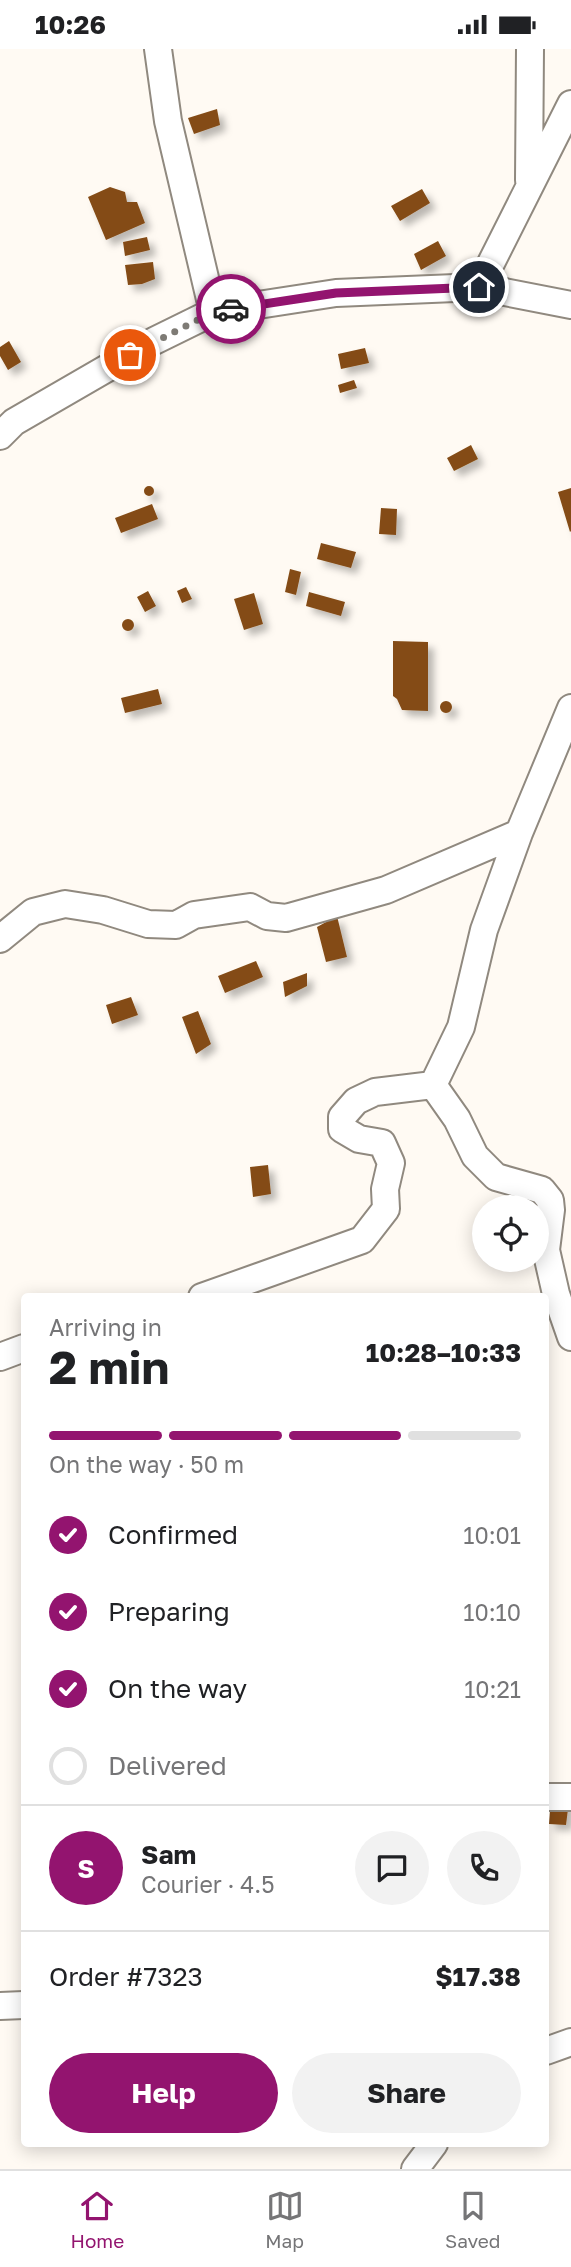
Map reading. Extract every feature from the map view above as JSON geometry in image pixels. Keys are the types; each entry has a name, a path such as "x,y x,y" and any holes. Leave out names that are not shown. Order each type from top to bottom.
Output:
{"street":[{"path":"158,49 169,121 213,312"},
{"path":"529,187 530,49"},
{"path":"479,287 571,104"},
{"path":"4,426 154,341 213,312 336,293 479,287 571,305"},
{"path":"433,1084 461,1027 484,930 519,833 571,708"},
{"path":"0,939 33,912 65,904 148,924 176,925 194,915 250,907 267,916 286,918 386,890 519,833"},
{"path":"212,1293 362,1240 386,1209 386,1189 391,1163 382,1143 359,1139 342,1129 342,1117 356,1101 374,1092 433,1084"},
{"path":"433,1084 457,1119 475,1156 496,1177 542,1191 550,1200 546,1251 556,1294 571,1337"},
{"path":"0,1357 21,1349"},
{"path":"549,1797 571,1797"},
{"path":"0,2006 21,2005"},
{"path":"549,2050 571,2042"},
{"path":"415,2169 432,2147"}],"building":[{"path":"217,109 220,125 194,134 188,118"},
{"path":"110,187 125,192 127,202 137,202 145,223 106,240 88,197"},
{"path":"422,189 430,203 400,221 391,206"},
{"path":"147,237 150,250 125,256 123,242"},
{"path":"438,241 446,256 421,270 414,254"},
{"path":"153,262 155,279 128,285 125,265"},
{"path":"9,341 21,362 8,370 0,356 0,347"},
{"path":"365,348 369,363 341,369 338,354"},
{"path":"354,380 357,388 340,393 338,385"},
{"path":"471,445 478,459 454,471 447,458"},
{"path":"149,486 153,487 153,495 149,496 145,495 144,491 145,487"},
{"path":"571,488 571,531 570,532 558,492"},
{"path":"152,504 158,519 121,533 115,518"},
{"path":"381,508 397,509 396,535 379,534"},
{"path":"321,543 356,552 351,568 317,559"},
{"path":"290,569 301,572 296,595 285,592"},
{"path":"186,587 192,599 182,603 177,591"},
{"path":"148,591 156,606 145,612 137,597"},
{"path":"309,592 345,602 341,616 306,606"},
{"path":"254,593 263,624 244,630 234,599"},
{"path":"128,619 134,625 128,631 122,625"},
{"path":"393,641 428,642 428,711 402,710 393,696"},
{"path":"158,689 162,704 125,713 121,698"},
{"path":"446,701 452,707 446,713 440,707"},
{"path":"337,916 347,957 326,962 317,927"},
{"path":"256,961 263,977 225,993 218,976"},
{"path":"307,973 307,986 285,997 283,982"},
{"path":"131,997 138,1015 112,1024 106,1005"},
{"path":"198,1011 211,1044 196,1054 182,1017"},
{"path":"268,1165 271,1194 253,1197 250,1167"},
{"path":"551,1799 569,1801 566,1825 549,1824"}],"way so far":[{"path":"130,355 213,312 231,309"}],"route":[{"path":"231,309 336,293 479,287"}]}
